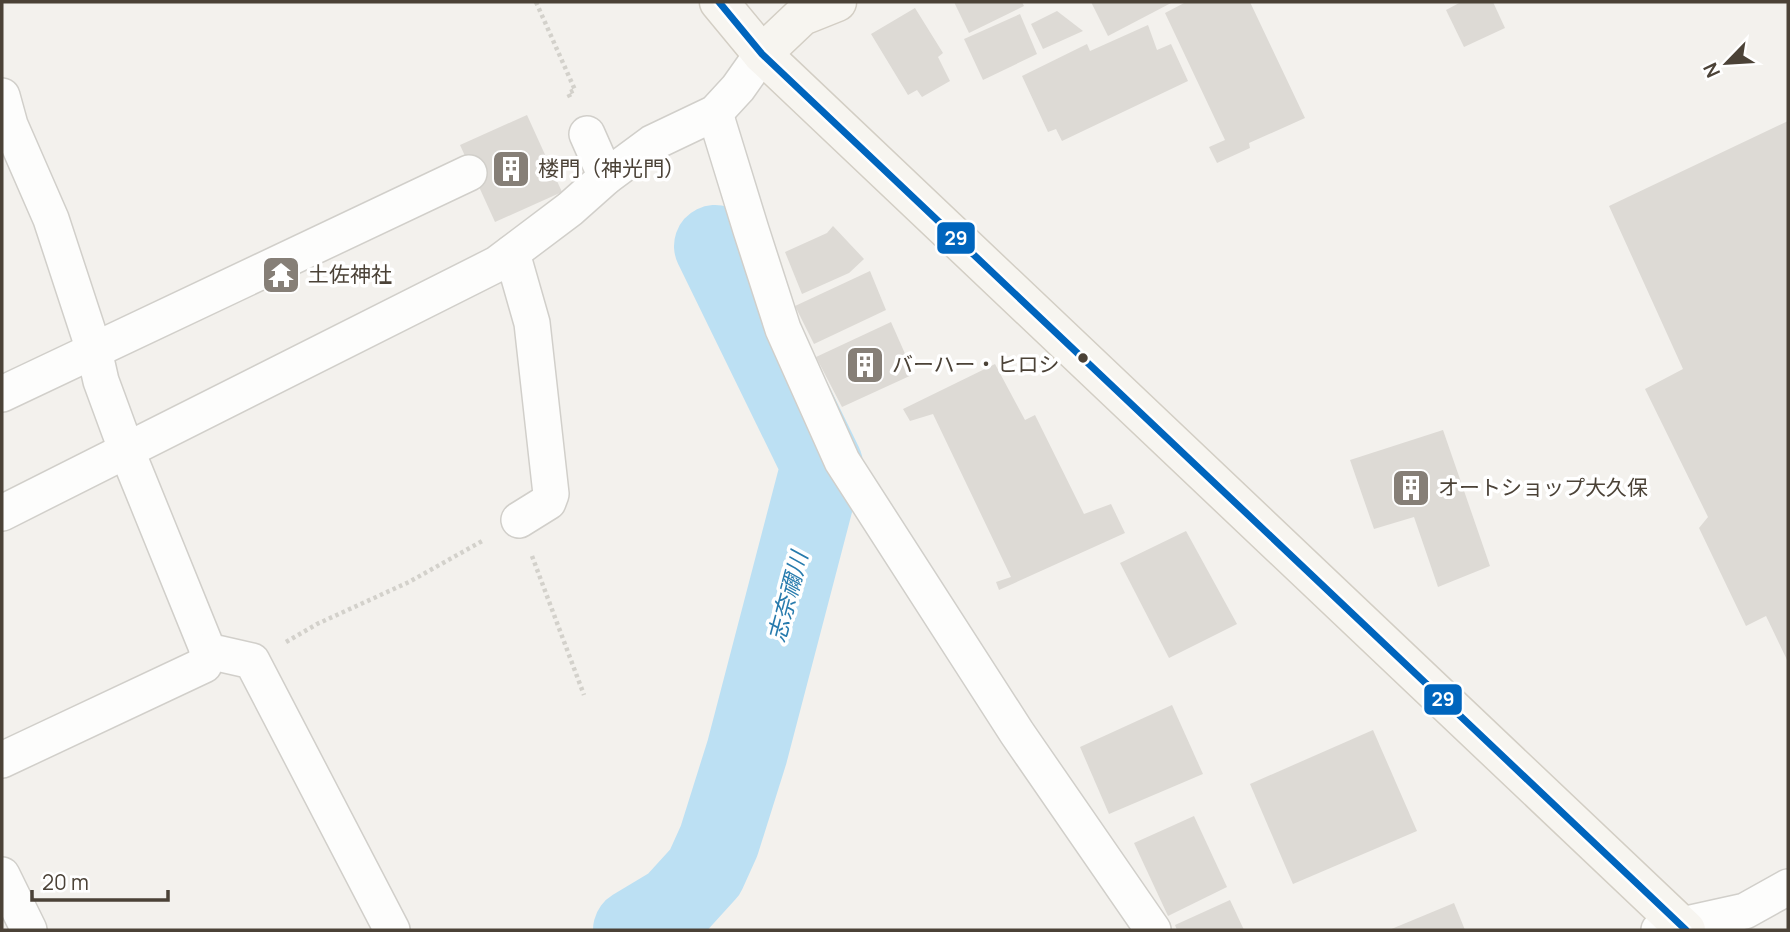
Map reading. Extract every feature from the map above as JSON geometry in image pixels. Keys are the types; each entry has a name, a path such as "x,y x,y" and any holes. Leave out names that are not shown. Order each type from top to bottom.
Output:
{"main road":[{"path":"719,2 762,54 1675,928"},
{"path":"762,54 802,16 836,2"}],"street":[{"path":"2,513 497,264 652,143 716,113 762,54"},
{"path":"716,113 783,329 842,461 1017,733 1153,930"},
{"path":"2,760 204,665 208,652 101,381 94,351 51,219 5,117"},
{"path":"587,134 607,177"},
{"path":"2,394 469,173"},
{"path":"512,253 532,323 551,494 548,502 519,520"},
{"path":"208,652 252,661 392,930"},
{"path":"2,875 29,930"},
{"path":"1675,928 1745,911 1788,887"}],"path":[{"path":"536,2 575,90 568,93 587,134"},
{"path":"252,661 317,624 409,582 519,520 584,695"}],"building":[{"path":"954,2 1022,2 1024,6 969,33"},
{"path":"1091,2 1173,2 1108,36"},
{"path":"1186,2 1250,2 1305,118 1249,143 1250,148 1217,163 1209,147 1225,140 1165,13"},
{"path":"1461,2 1493,2 1505,28 1464,47 1446,10"},
{"path":"915,8 943,53 938,57 950,81 922,97 917,90 908,95 871,34"},
{"path":"1057,11 1083,31 1043,49 1031,24"},
{"path":"1020,14 1037,54 983,80 964,39"},
{"path":"1148,25 1157,50 1171,44 1188,81 1062,141 1056,129 1048,132 1022,76 1087,44 1090,51"},
{"name":"楼門（神光門）","path":"527,115 562,192 495,222 460,145"},
{"path":"1788,121 1788,662 1766,616 1746,626 1699,528 1708,517 1645,389 1683,369 1609,206"},
{"path":"833,226 864,259 849,273 802,294 785,252 827,233"},
{"path":"870,271 886,310 814,344 795,306"},
{"name":"バーハー・ヒロシ","path":"891,322 914,374 842,407 816,357"},
{"path":"995,364 1025,420 1035,415 1084,514 1111,504 1125,533 999,590 996,582 1011,577 933,414 910,421 903,409"},
{"name":"オートショップ大久保","path":"1443,430 1490,566 1438,587 1414,517 1374,529 1350,460"},
{"path":"1186,531 1237,624 1169,658 1120,563"},
{"path":"1172,705 1203,774 1109,814 1080,747"},
{"path":"1373,730 1417,831 1293,884 1250,784"},
{"path":"1194,816 1227,887 1168,916 1134,843"},
{"path":"1230,900 1244,930 1177,930 1175,925"},
{"path":"1454,903 1465,930 1389,930"}],"waterway":[{"name":"志奈禰川","path":"634,930 674,906 705,872 719,841 747,752 822,465 715,246"}],"transit line":[{"name":"29","path":"719,2 762,54 1686,930"}],"place":[{"name":"楼門（神光門）","path":"511,169"},
{"name":"土佐神社","path":"281,275"},
{"name":"バーハー・ヒロシ","path":"865,365"},
{"name":"オートショップ大久保","path":"1411,488"}]}
